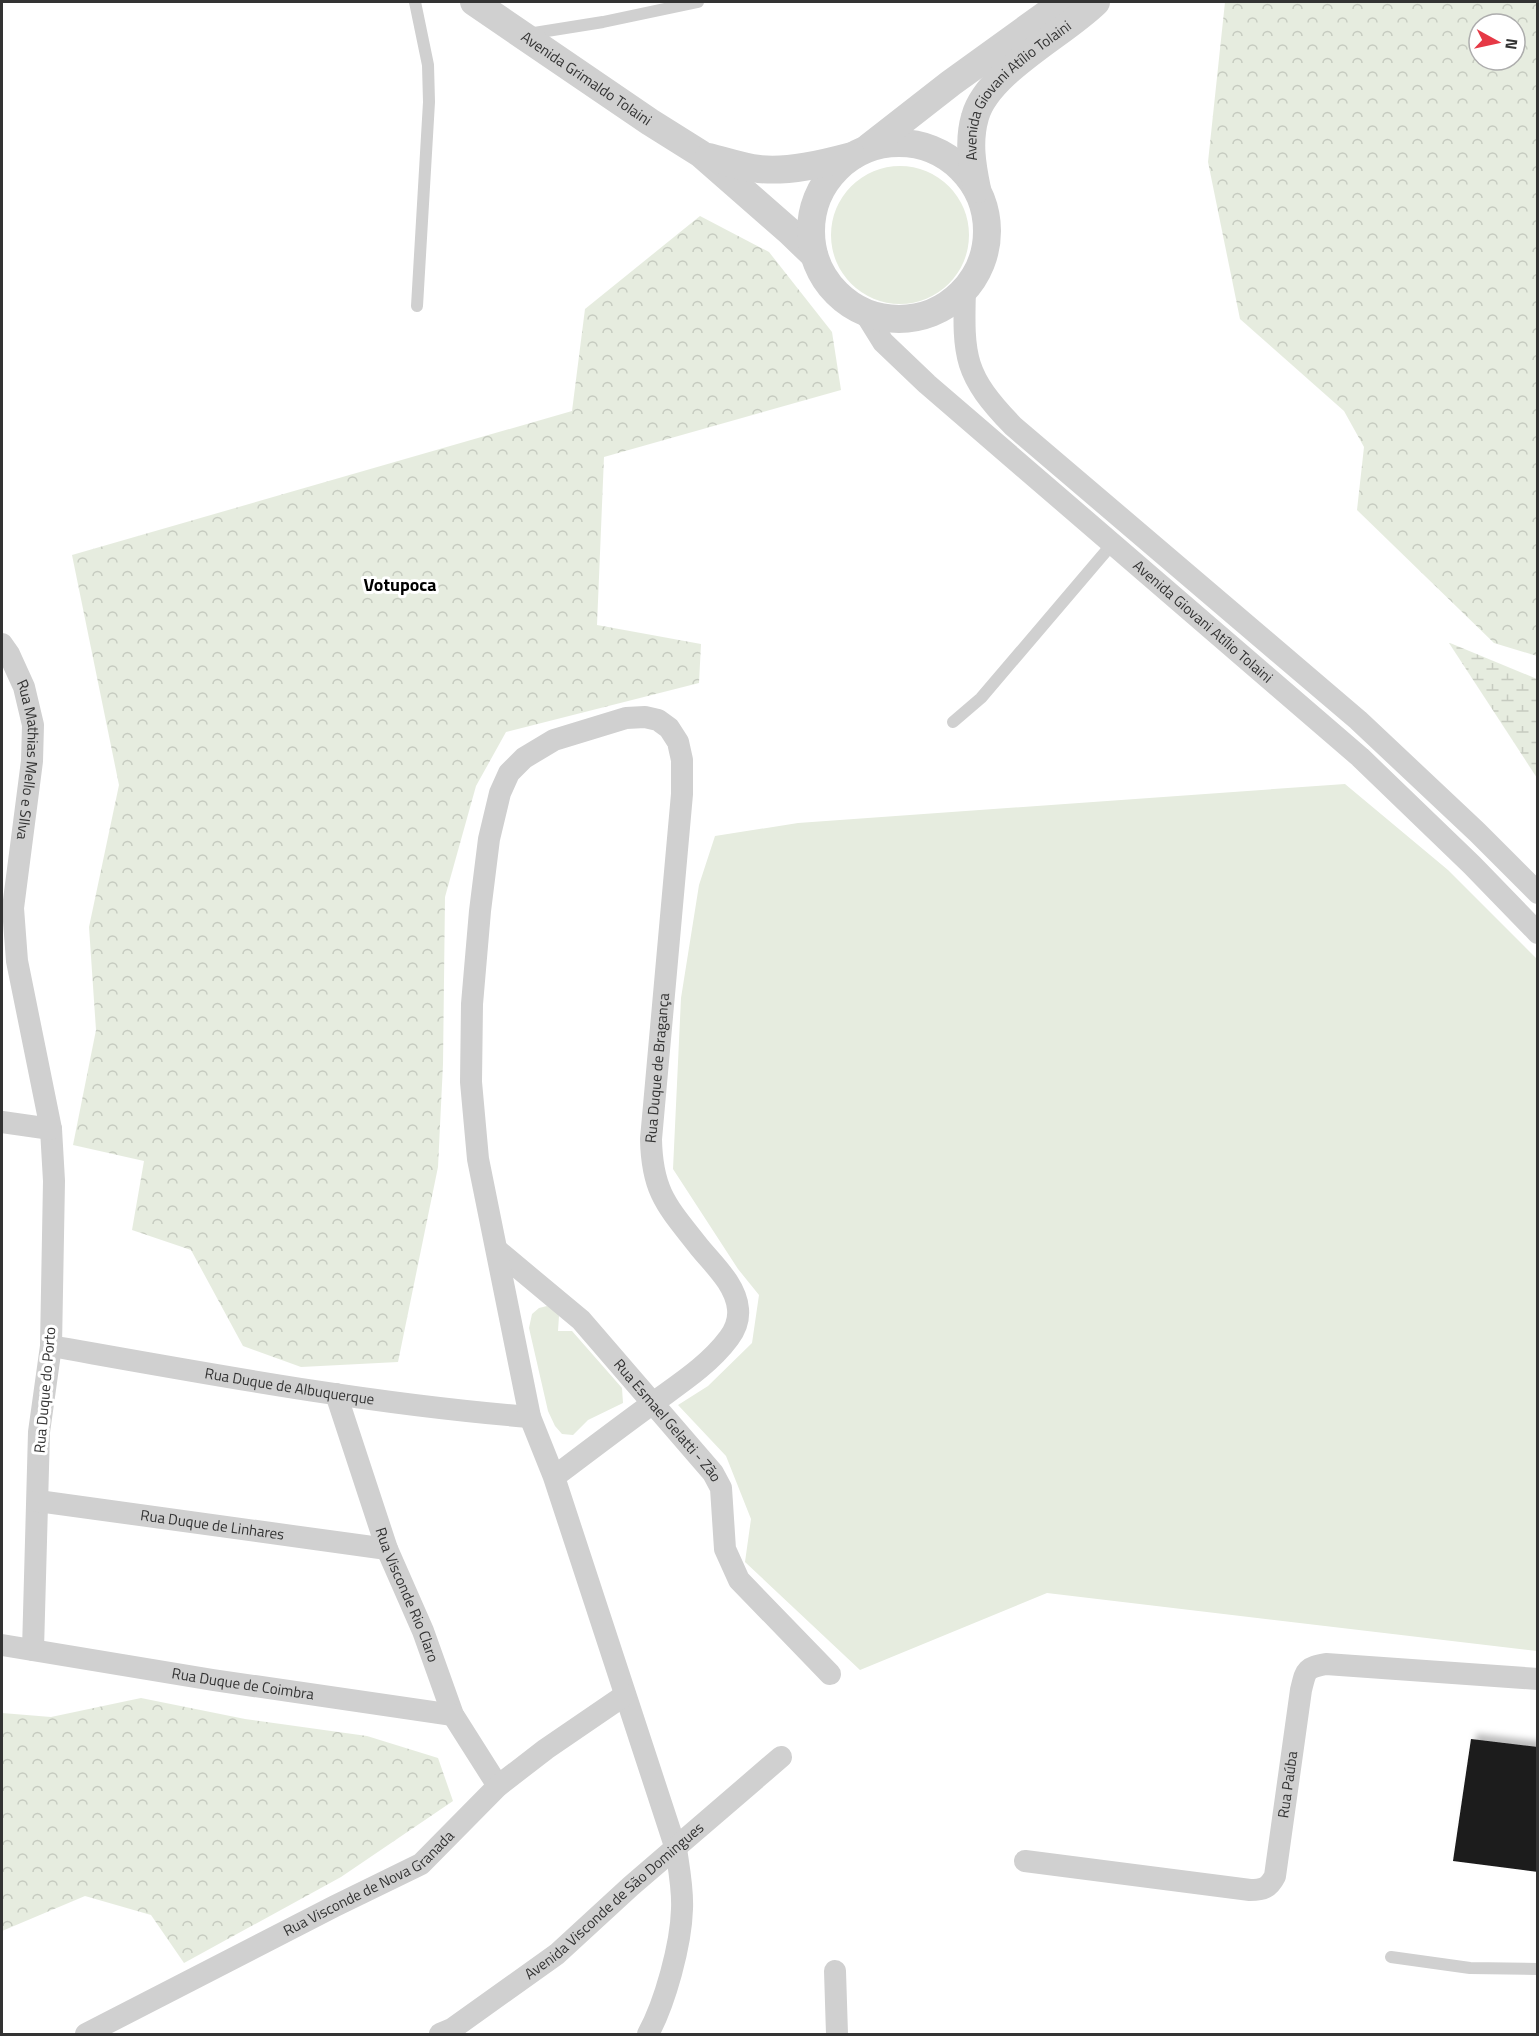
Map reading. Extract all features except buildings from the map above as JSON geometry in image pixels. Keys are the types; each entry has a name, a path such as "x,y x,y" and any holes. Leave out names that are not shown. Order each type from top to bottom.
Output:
{"street":[{"name":"Avenida Grimaldo Tolaini","path":"474,2 524,34 640,116 701,154 814,255"},
{"name":"Avenida Giovani Atílio Tolaini","path":"859,153 1061,2"},
{"name":"Avenida Giovani Atílio Tolaini","path":"979,194 971,165 970,141 975,115 989,90 1010,70 1096,2"},
{"path":"908,143 929,148 949,159 965,173 979,194 986,219 986,244 979,268 965,289 945,307 919,318 892,320 865,313 848,304 833,290 822,274 814,255 811,233 813,210 822,189 835,171 859,153 886,144 908,143"},
{"name":"Avenida Grimaldo Tolaini","path":"701,154 739,166 783,169 823,164 859,153"},
{"name":"Avenida Giovani Atílio Tolaini","path":"965,289 966,352 975,380 990,402 1013,426 1358,720 1538,893"},
{"name":"Avenida Giovani Atílio Tolaini","path":"865,313 883,342 927,384 1360,757 1472,865 1538,933"},
{"name":"Rua Mathias Mello e SIlva","path":"2,644 24,687 33,725 32,761 13,908 17,961 51,1129"},
{"name":"Rua Duque de Bragança","path":"497,1250 478,1160 471,1082 472,1004 480,911 489,838 500,793 509,773 524,758 554,740 626,718 645,717 658,720 669,728 678,742 682,760 682,794 651,1139 652,1164 657,1185 669,1209 729,1284 736,1299 737,1324 729,1339 692,1376 554,1477"},
{"path":"2,1122 51,1129"},
{"name":"Rua Duque do Porto","path":"33,1650 39,1432 51,1346 54,1181 51,1129"},
{"path":"497,1250 530,1417 554,1477 676,1849 681,1880 682,1911 668,1987 648,2034"},
{"name":"Rua Esmael Gelatti - Zão","path":"497,1250 581,1320 713,1473 721,1488 725,1550 740,1580 830,1674"},
{"name":"Rua Duque de Albuquerque","path":"51,1346 336,1394 530,1417"},
{"name":"Rua Visconde Rio Claro","path":"336,1394 387,1549 423,1631 453,1715 498,1786"},
{"name":"Rua Duque de Linhares","path":"38,1502 387,1549"},
{"name":"Rua Duque de Coimbra","path":"2,1645 213,1680 453,1715"},
{"name":"Rua Paúba","path":"1025,1861 1263,1890 1271,1884 1275,1876 1301,1690 1307,1671 1311,1667 1326,1664 1538,1679"},
{"name":"Rua Visconde de Nova Granada","path":"86,2034 421,1864 498,1786 546,1749 625,1695"},
{"name":"Avenida Visconde de São Domingues","path":"440,2034 452,2029 557,1954 631,1886 781,1757"},
{"path":"836,1971 837,2034"}],"lane":[{"path":"415,2 428,65 429,102 417,306"},
{"path":"524,34 603,22 698,2"},
{"path":"953,722 981,698 1113,543"},
{"path":"1391,1957 1470,1968 1538,1969"}],"green space":[{"path":"1225,2 1537,2 1537,656 1494,643 1357,510 1364,447 1344,411 1240,319 1208,162"},
{"path":"900,166 926,171 949,186 964,209 969,235 964,261 949,284 926,299 900,304 874,299 851,284 836,261 831,235 836,209 851,186 874,171"},
{"path":"700,216 769,252 832,332 841,390 604,457 597,625 701,644 699,683 506,732 476,786 445,897 443,1064 438,1167 398,1362 301,1367 243,1346 191,1250 132,1230 144,1161 73,1145 96,1030 89,927 119,785 72,555 572,411 585,309"},
{"path":"1449,643 1537,679 1537,778"},
{"path":"1345,784 1448,870 1537,959 1537,1651 1047,1593 860,1670 745,1562 751,1519 726,1456 678,1405 708,1386 752,1343 759,1295 738,1269 673,1169 681,998 699,885 715,836 798,823"},
{"path":"547,1306 554,1309 559,1316 558,1331 572,1331 622,1388 623,1403 588,1420 573,1435 562,1434 555,1426 548,1411 529,1328 532,1314 539,1308"},
{"path":"141,1698 245,1719 367,1736 438,1758 453,1801 341,1877 184,1963 151,1915 85,1896 2,1931 2,1713 51,1717"}],"district":[{"name":"Votupoca","path":"400,585"}]}
